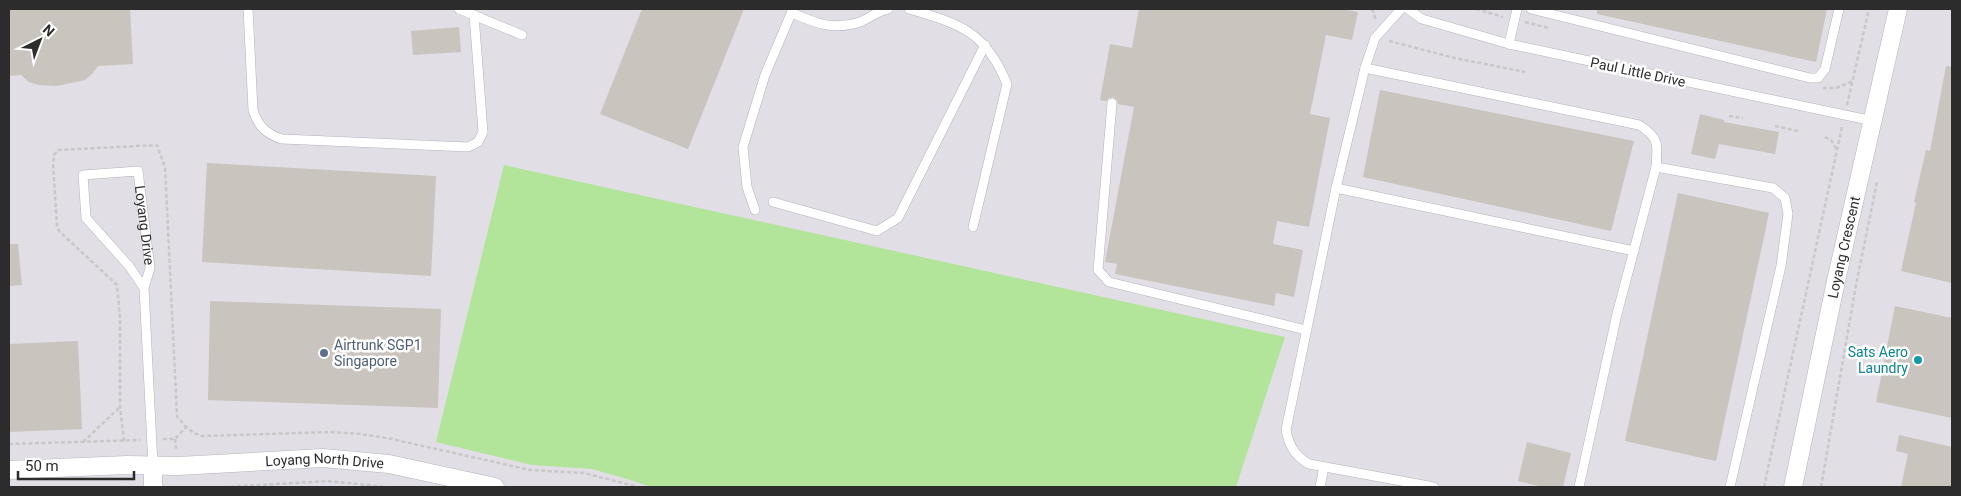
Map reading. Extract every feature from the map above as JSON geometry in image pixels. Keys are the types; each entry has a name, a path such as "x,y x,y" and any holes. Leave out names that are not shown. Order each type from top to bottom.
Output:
{"street":[{"name":"Loyang Crescent","path":"1793,487 1836,281 1898,9"},
{"name":"Loyang North Drive","path":"153,466 323,458 389,464 495,487"},
{"path":"9,470 127,465 153,466"},
{"name":"Loyang Drive","path":"153,466 154,487"}],"lane":[{"path":"248,9 253,110 260,125 272,136 282,139 468,147 478,142 482,132 474,15"},
{"path":"459,9 522,34"},
{"path":"755,210 747,187 743,146 765,75 793,11 818,24 840,26 860,22 879,11 888,9"},
{"path":"909,9 968,30 985,45 999,63 1007,84 973,227"},
{"path":"1401,9 1375,38 1365,68 1336,188 1286,430 1288,441 1300,459 1309,464 1407,484 1434,487"},
{"name":"Paul Little Drive","path":"1408,9 1422,19 1509,44 1873,121"},
{"path":"1509,44 1517,9"},
{"path":"1531,9 1810,78 1818,78 1825,69 1839,9"},
{"path":"773,202 877,231 898,218 985,45"},
{"path":"1365,68 1639,125 1651,132 1658,146 1656,167 1617,314 1579,487"},
{"path":"1112,103 1098,270 1109,282 1306,330"},
{"path":"1656,167 1773,188 1785,198 1788,214 1781,266 1730,487"},
{"name":"Loyang Drive","path":"144,288 129,266 86,218 83,175 138,171 150,268 144,288 153,466"},
{"path":"1336,188 1634,251"},
{"path":"1320,487 1324,468"}],"path":[{"path":"1764,487 1869,9"},
{"path":"1375,38 1455,58 1525,72"},
{"path":"1729,116 1743,118"},
{"path":"1775,126 1798,131"},
{"path":"1825,137 1831,140 1837,150"},
{"path":"137,146 157,145 165,166 177,416 186,427"},
{"path":"1821,487 1856,285 1877,180"},
{"path":"9,444 124,441 120,407 120,318"},
{"path":"83,442 120,407"},
{"path":"224,487 328,481 375,484 387,487"}],"shaded area":[{"path":"9,9 1952,9 1952,487 9,487"}],"green space":[{"path":"504,165 1285,337 1236,487 651,487 592,469 532,465 436,442"}],"building":[{"path":"9,9 130,9 133,64 98,66 85,80 57,86 39,85 29,82 21,75 9,76"},
{"path":"642,9 744,9 688,149 600,114"},
{"path":"1139,9 1341,9 1358,12 1352,40 1326,35 1310,114 1330,118 1309,227 1277,221 1273,244 1303,250 1294,297 1276,293 1274,306 1115,274 1117,264 1105,262 1134,107 1118,104 1117,100 1113,97 1106,101 1100,100 1110,44 1132,48"},
{"path":"1597,9 1827,9 1816,62 1597,14"},
{"path":"459,27 461,52 413,55 411,31"},
{"path":"1946,66 1952,67 1952,283 1901,271 1926,150 1930,151"},
{"path":"1380,90 1634,141 1611,231 1363,177"},
{"path":"1700,114 1724,120 1724,122 1779,132 1775,154 1719,144 1715,159 1691,154"},
{"path":"207,163 436,176 431,276 202,262"},
{"path":"1678,193 1769,213 1716,461 1625,441"},
{"path":"9,244 18,244 22,285 9,286"},
{"path":"210,301 441,309 438,408 208,400"},
{"name":"Sats Aero Laundry","path":"1895,306 1952,318 1952,418 1876,402"},
{"path":"78,341 82,429 9,432 9,344"},
{"path":"1899,435 1952,447 1952,487 1901,487 1908,454 1896,451"},
{"path":"1527,442 1571,453 1563,487 1543,487 1518,481"}],"place":[{"name":"Airtrunk SGP1 Singapore","path":"324,353"},
{"name":"Sats Aero Laundry","path":"1918,360"}]}
